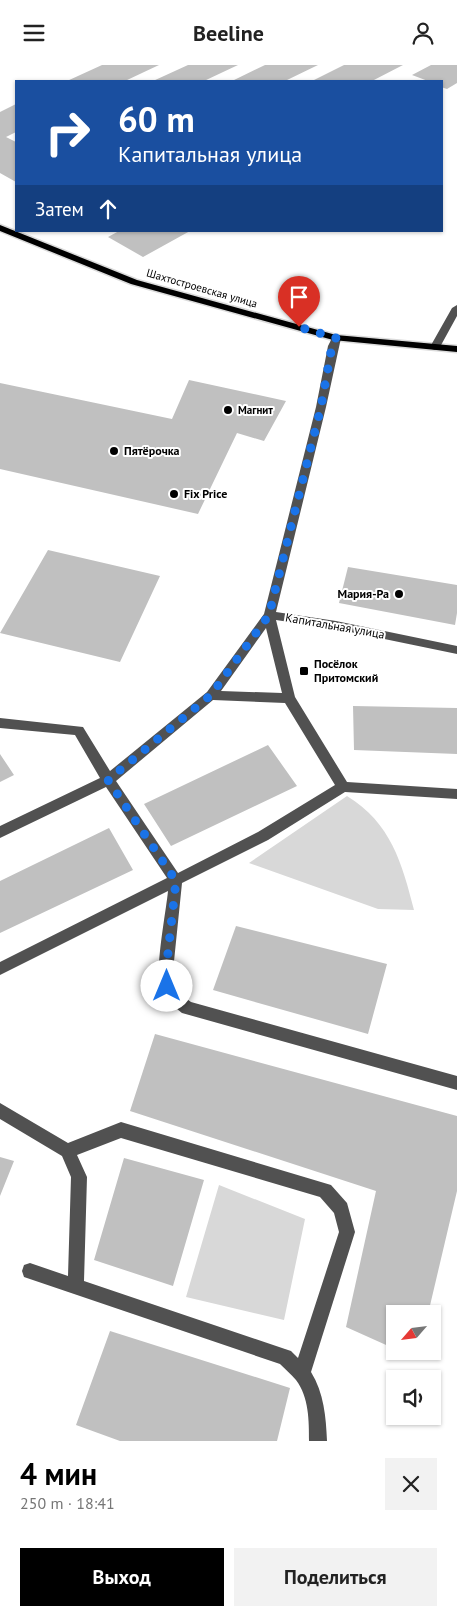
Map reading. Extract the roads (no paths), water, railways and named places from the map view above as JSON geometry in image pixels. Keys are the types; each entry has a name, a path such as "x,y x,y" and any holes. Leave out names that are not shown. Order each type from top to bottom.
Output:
{"main road":[{"name":"Шахтостроевская улица","path":"0,228 134,282 336,338 457,349"}],"street":[{"path":"435,347 457,308"},
{"path":"0,832 108,780 211,695 269,615 321,407 332,346 336,338"},
{"name":"Капитальная улица","path":"343,787 289,698 269,615 336,625 457,650"},
{"path":"211,695 289,698"},
{"path":"0,723 79,730 108,780 176,881 166,971 167,986 176,1000 187,1008 457,1083"},
{"path":"0,969 263,836 343,787 457,794"},
{"path":"0,1110 67,1151 79,1177 76,1286"},
{"path":"67,1151 121,1130 326,1191 341,1209 347,1233 302,1374"},
{"path":"30,1271 285,1357 302,1374 312,1395 318,1419 318,1441"}],"place":[{"name":"Магнит","path":"228,410"},
{"name":"Пятёрочка","path":"114,451"},
{"name":"Fix Price","path":"174,494"},
{"name":"Мария-Ра","path":"399,594"},
{"name":"Посёлок Притомский","path":"304,671"}]}
